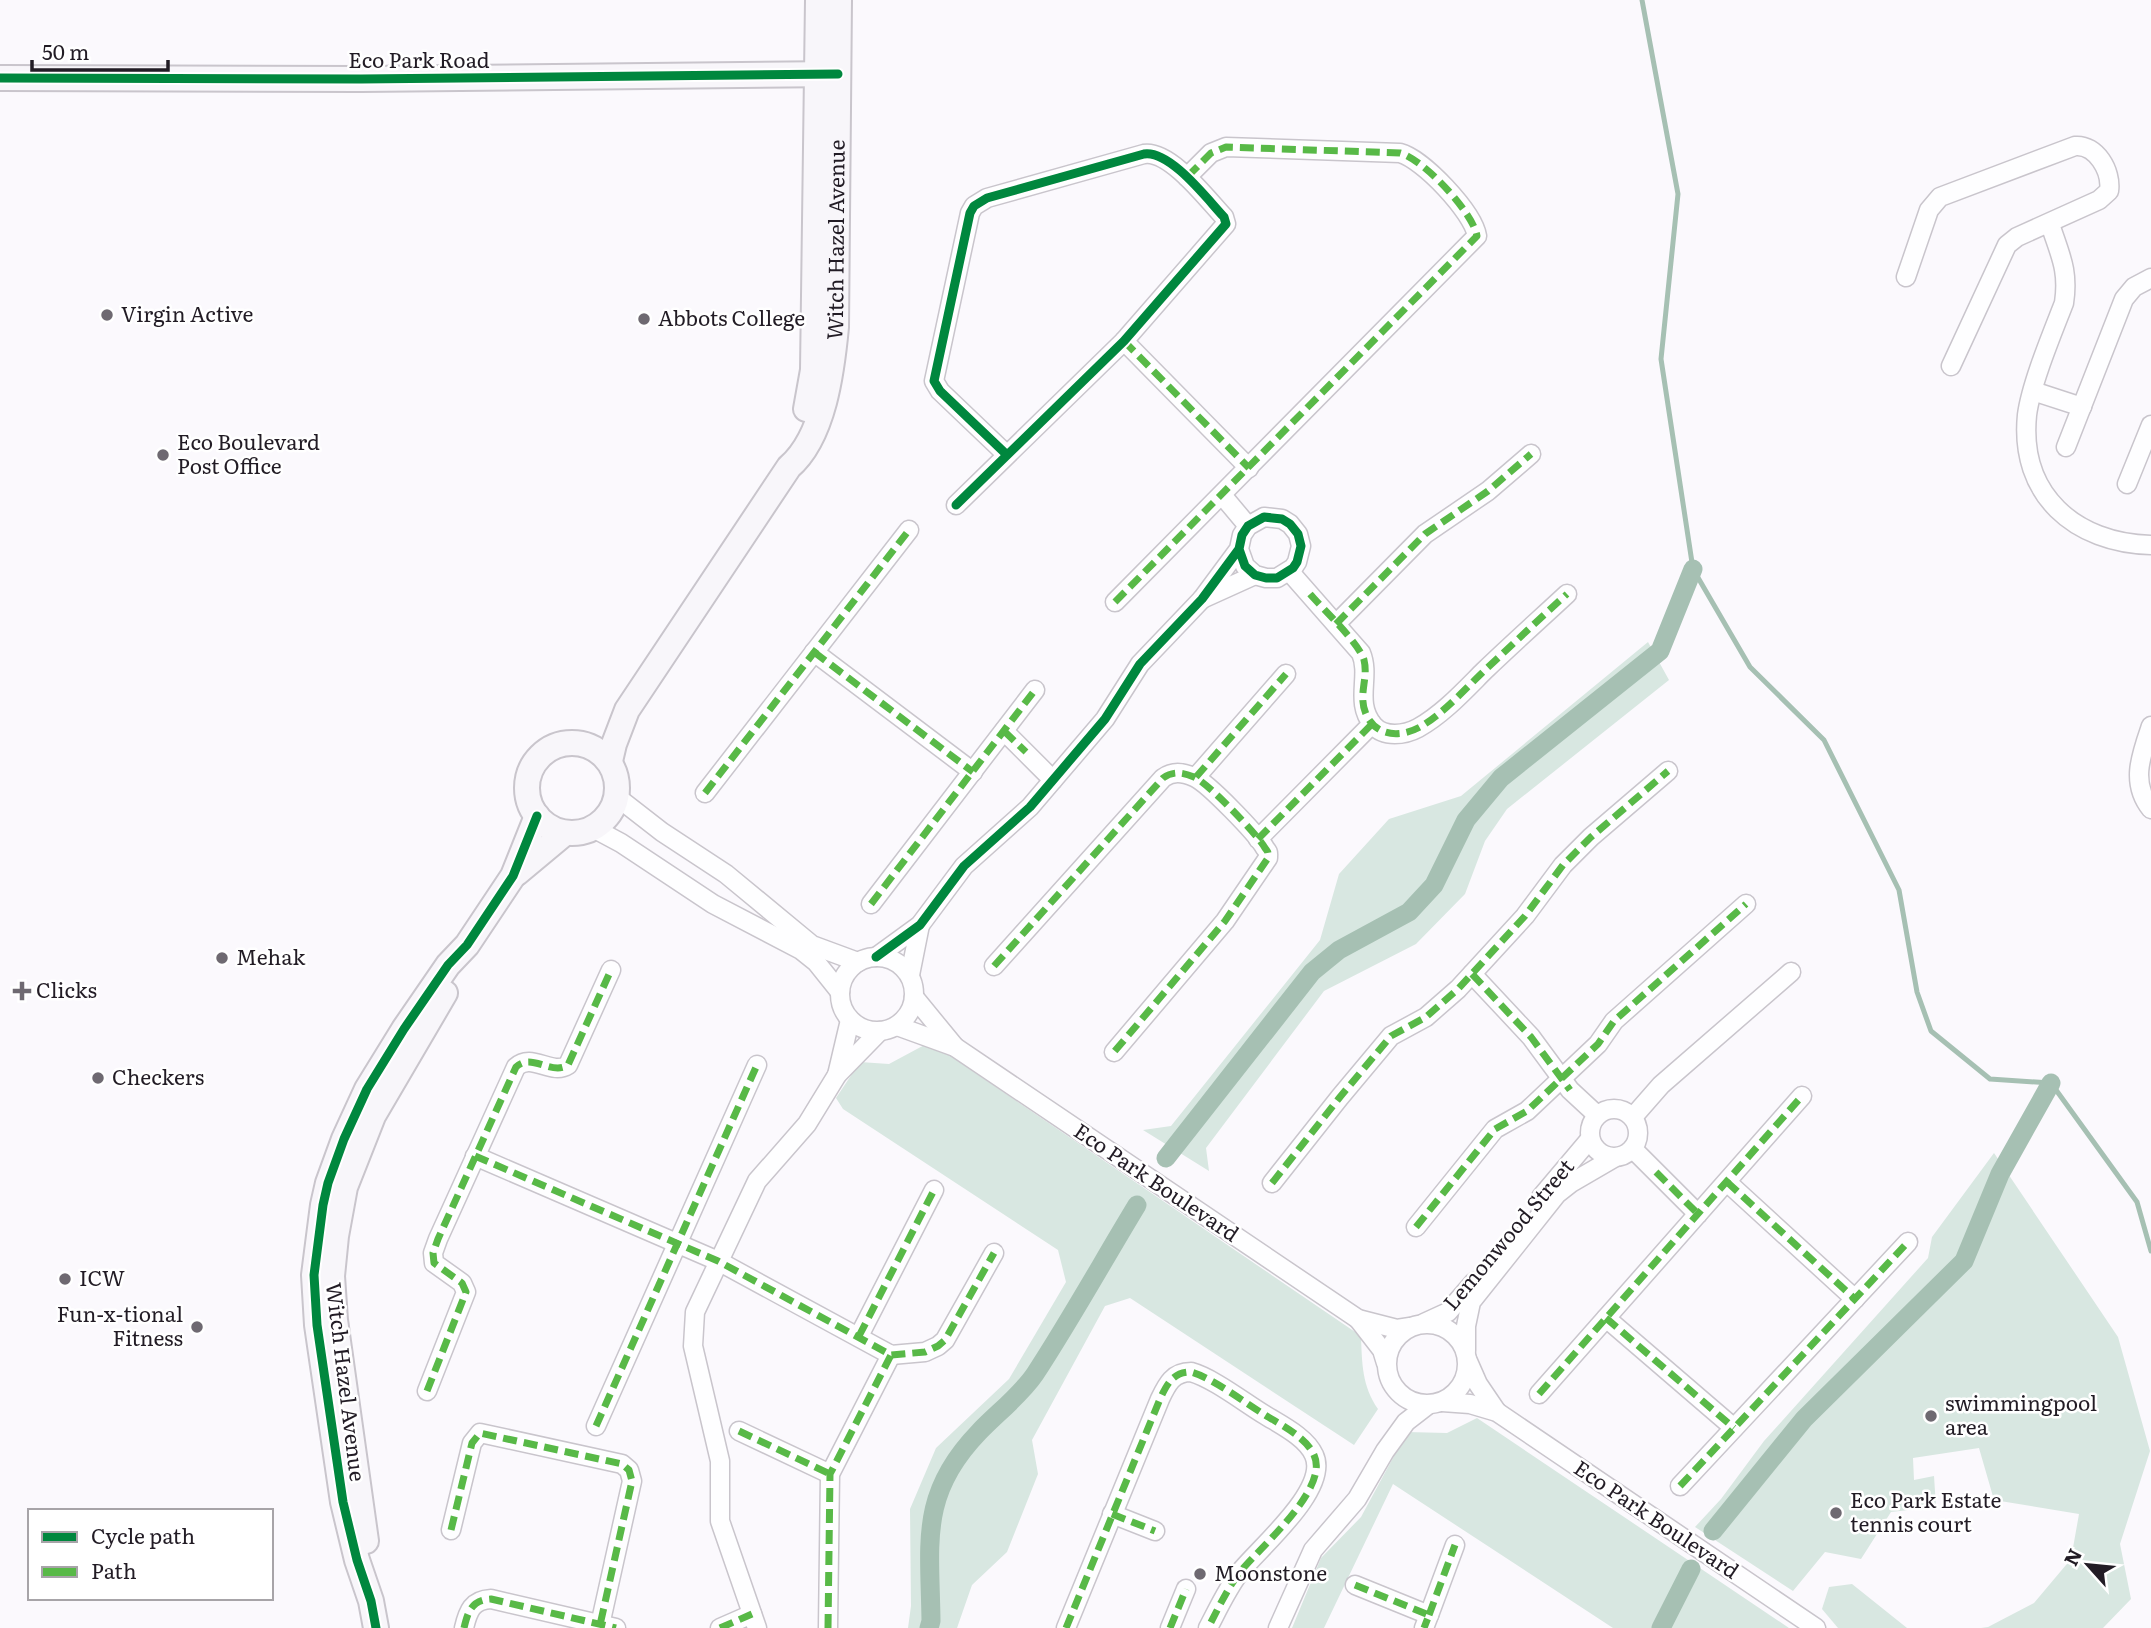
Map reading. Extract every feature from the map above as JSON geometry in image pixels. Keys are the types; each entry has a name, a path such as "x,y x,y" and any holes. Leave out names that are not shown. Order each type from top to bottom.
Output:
{"street":[{"name":"Witch Hazel Avenue","path":"610,761 627,710 807,444 831,372 836,327 828,74 818,0"},
{"name":"Witch Hazel Avenue","path":"828,74 839,0"},
{"name":"Eco Park Road","path":"0,78 361,79 828,74"},
{"path":"1906,277 1929,211 1940,197 2075,146 2084,145 2095,152 2110,178 2109,191 2099,200 2017,237 2007,245 1951,366"},
{"path":"1115,602 1474,240 1476,232 1464,211 1448,192 1412,158 1400,153 1226,147 1211,153 1187,177"},
{"path":"956,505 1124,341 1226,224 1224,217 1187,177 1159,156 1150,153 987,198 974,206 967,224 934,381 940,391 1006,454"},
{"path":"2050,224 2066,273 2066,288 2064,303 2027,414 2026,439 2030,463 2039,484 2070,521 2090,533 2126,543 2151,545"},
{"path":"2066,447 2124,299 2134,287 2151,278"},
{"path":"1124,341 1249,468"},
{"path":"2033,391 2082,407"},
{"path":"2127,484 2151,425"},
{"path":"1336,624 1425,534 1488,491 1531,454"},
{"path":"1222,495 1248,526"},
{"path":"840,992 846,975 858,962 876,957 920,925 964,866 1020,818 1105,719 1140,664 1202,599 1239,549 1242,535 1248,526 1254,521 1272,517 1290,524 1298,534 1301,547 1297,562 1289,572 1277,578 1255,575 1245,566 1239,549"},
{"path":"705,793 909,530"},
{"path":"1289,572 1355,644 1364,660 1364,709 1373,724 1381,731 1392,734 1420,727 1446,708 1567,594"},
{"path":"1202,599 1255,575"},
{"path":"814,652 973,772"},
{"path":"1196,777 1286,674"},
{"path":"871,904 1035,691"},
{"name":"Witch Hazel Avenue","path":"580,743 627,710"},
{"path":"1258,839 1373,724"},
{"path":"2151,726 2139,759 2138,777 2144,801 2151,809"},
{"path":"1004,731 1053,780"},
{"path":"564,743 580,743 591,746 610,761 617,778 617,797 613,810 593,828 574,834 565,833 545,824 537,816 530,806 527,781 531,768 550,748 564,743"},
{"path":"1272,1183 1391,1036 1426,1017 1472,974 1525,916 1563,865 1591,837 1668,771"},
{"path":"993,966 1163,778 1177,772 1196,777 1258,839 1268,852 1268,858 1241,899 1114,1052"},
{"path":"617,797 726,874 812,945 858,962"},
{"name":"Witch Hazel Avenue","path":"376,1628 371,1601 365,1522 335,1321 332,1276 345,1187 373,1116 421,1037 460,966 467,945 513,876 537,816"},
{"path":"593,828 621,843 713,904 801,950 816,962 840,992 844,1012 850,1020 859,1026 880,1031"},
{"name":"Witch Hazel Avenue","path":"513,876 565,833"},
{"path":"1416,1227 1495,1129 1522,1115 1598,1044 1614,1021 1746,904"},
{"path":"720,1628 755,1621 720,1521 720,1461 693,1346 695,1312 757,1181 807,1124 836,1075 880,1031 897,1026 909,1013 914,997 909,975 920,925"},
{"path":"876,957 896,962 909,975"},
{"path":"427,1391 467,1292 462,1283 434,1263 433,1254 475,1156 519,1064 529,1061 559,1069 568,1065 611,970"},
{"path":"1633,1117 1661,1085 1791,972"},
{"path":"1472,974 1531,1037 1570,1090 1597,1115 1604,1110 1618,1108 1633,1117 1639,1133 1633,1149 1698,1214"},
{"name":"Eco Park Boulevard","path":"914,997 955,1047"},
{"path":"836,1075 850,1020"},
{"name":"Eco Park Boulevard","path":"897,1026 955,1047 1358,1319 1382,1350 1386,1363"},
{"path":"596,1426 757,1065"},
{"path":"1539,1394 1802,1097"},
{"name":"Lemonwood Street","path":"1597,1115 1589,1131 1590,1139 1598,1152 1614,1158"},
{"name":"Lemonwood Street","path":"1417,1325 1448,1312 1590,1139"},
{"name":"Lemonwood Street","path":"1466,1355 1466,1326 1471,1302 1558,1194 1571,1183 1633,1149"},
{"path":"475,1156 718,1261 891,1355 925,1352 945,1340 994,1253"},
{"path":"1727,1182 1855,1298"},
{"path":"859,1336 934,1190"},
{"path":"1680,1486 1908,1242"},
{"path":"1606,1318 1734,1428"},
{"name":"Eco Park Boulevard","path":"1358,1319 1397,1329 1417,1325"},
{"path":"1278,1628 1308,1557 1357,1499 1385,1451 1406,1422 1454,1395 1462,1384 1467,1372 1466,1355 1459,1339 1437,1324 1417,1325 1398,1336 1389,1348 1386,1363 1388,1377 1404,1399 1416,1404 1435,1404"},
{"path":"828,1628 831,1475 891,1355"},
{"name":"Eco Park Boulevard","path":"1466,1355 1478,1384 1497,1412"},
{"path":"1066,1628 1160,1399 1172,1378 1179,1374 1197,1373 1290,1431 1309,1447 1315,1457 1315,1478 1288,1521 1239,1573 1208,1628"},
{"path":"1385,1451 1397,1408 1395,1390"},
{"name":"Eco Park Boulevard","path":"1435,1404 1470,1404 1497,1412 1816,1628"},
{"path":"739,1430 831,1475"},
{"path":"451,1530 472,1443 480,1433 622,1464 629,1470 632,1481 608,1626 506,1602 482,1600 470,1608 464,1628"},
{"path":"1112,1514 1155,1531"},
{"path":"1355,1585 1426,1622 1455,1545"},
{"path":"1170,1628 1186,1589"}],"shaded area":[{"path":"1648,642 1669,680 1507,809 1485,841 1465,894 1416,944 1324,991 1206,1148 1209,1171 1143,1130 1171,1126 1320,940 1339,874 1389,819 1461,796"},
{"path":"930,1042 1361,1336 1366,1383 1378,1409 1354,1445 1130,1298 1105,1306 1032,1440 1038,1474 1007,1552 972,1585 957,1628 908,1628 911,1606 910,1509 936,1448 1009,1379 1066,1282 1058,1250 843,1109 836,1098 860,1062 889,1064"},
{"path":"1994,1153 2118,1337 2150,1451 2120,1544 2131,1599 2103,1628 1981,1628 2034,1603 2071,1559 2079,1514 1994,1500 1979,1448 1913,1458 1914,1480 1934,1476 1936,1507 1891,1512 1861,1559 1825,1552 1793,1591 1695,1527 1721,1499 1764,1441 1928,1258 1932,1237"},
{"path":"1477,1418 1789,1628 1613,1628 1393,1484 1324,1628 1292,1628 1321,1558 1361,1517 1407,1432 1447,1433"},
{"path":"1852,1584 1907,1628 1838,1628 1822,1609 1829,1587"}],"waterway":[{"path":"1642,0 1678,194 1661,359 1693,569 1750,667 1824,740 1899,890 1917,992 1931,1031 1990,1079 2051,1083 2137,1202 2151,1251"},
{"path":"1166,1158 1312,972 1339,950 1409,912 1434,885 1466,820 1501,778 1660,651 1693,569"},
{"path":"1713,1531 1804,1419 1964,1261 2000,1174 2051,1083"},
{"path":"929,1628 932,1520 946,1477 979,1432 1035,1374 1137,1205"},
{"path":"1661,1628 1691,1569"}],"marked path":[{"path":"1115,602 1477,236 1467,214 1446,188 1421,165 1400,153 1226,147 1211,153 1187,177"},
{"path":"1124,341 1249,468"},
{"path":"1336,624 1425,534 1488,491 1531,454"},
{"path":"705,793 909,530"},
{"path":"1310,594 1361,653 1365,667 1363,703 1368,718 1378,729 1399,734 1420,727 1454,701 1567,594"},
{"path":"814,652 973,772"},
{"path":"1196,777 1286,674"},
{"path":"871,904 1035,690"},
{"path":"1258,839 1372,724"},
{"path":"1004,731 1026,752"},
{"path":"1272,1183 1391,1036 1426,1017 1458,989 1525,916 1563,865 1591,837 1668,771"},
{"path":"994,966 1163,778 1182,773 1201,781 1221,798 1252,832 1267,851 1268,858 1225,921 1114,1052"},
{"path":"1416,1227 1495,1129 1527,1111 1598,1044 1614,1021 1746,904"},
{"path":"427,1391 466,1292 462,1283 434,1263 433,1253 438,1239 516,1067 528,1062 555,1068 568,1065 611,970"},
{"path":"1472,974 1531,1037 1570,1090"},
{"path":"596,1426 757,1065"},
{"path":"1539,1394 1802,1096"},
{"path":"475,1156 718,1261 891,1355 925,1352 945,1340 994,1253"},
{"path":"1656,1172 1698,1214"},
{"path":"1727,1182 1855,1299"},
{"path":"859,1336 934,1190"},
{"path":"1680,1486 1908,1242"},
{"path":"1606,1318 1734,1428"},
{"path":"828,1628 830,1474 891,1355"},
{"path":"1066,1628 1163,1394 1175,1377 1191,1372 1219,1385 1299,1437 1314,1455 1316,1469 1303,1501 1240,1572 1208,1628"},
{"path":"739,1431 830,1474"},
{"path":"451,1530 472,1443 480,1433 622,1464 629,1470 632,1481 600,1625"},
{"path":"1112,1514 1155,1531"},
{"path":"1429,1615 1455,1545"},
{"path":"1355,1585 1429,1615 1424,1628"},
{"path":"1170,1628 1186,1589"},
{"path":"464,1628 467,1616 475,1604 491,1599 616,1628"},
{"path":"720,1628 752,1614"}],"cycle path":[{"path":"0,78 361,79 838,74"},
{"path":"956,505 1124,341 1226,224 1224,217 1198,188 1165,160 1144,154 987,198 974,206 970,213 934,381 940,391 1006,454"},
{"path":"876,957 920,925 964,866 1030,807 1105,719 1140,664 1202,599 1239,549 1242,535 1248,526 1264,517 1282,519 1298,534 1301,546 1293,568 1277,578 1255,575 1245,566 1239,549"},
{"path":"376,1628 343,1502 317,1325 314,1275 323,1205 344,1139 367,1089 404,1029 448,965 467,945 513,876 537,816"}],"place":[{"name":"Virgin Active","path":"107,315"},
{"name":"Abbots College","path":"644,319"},
{"name":"Eco Boulevard Post Office","path":"163,455"},
{"name":"Mehak","path":"222,958"},
{"name":"Clicks","path":"22,991"},
{"name":"Checkers","path":"98,1078"},
{"name":"ICW","path":"65,1279"},
{"name":"Fun-x-tional Fitness","path":"197,1327"},
{"name":"swimmingpool area","path":"1931,1416"},
{"name":"Eco Park Estate tennis court","path":"1836,1513"},
{"name":"Moonstone","path":"1200,1574"}]}
